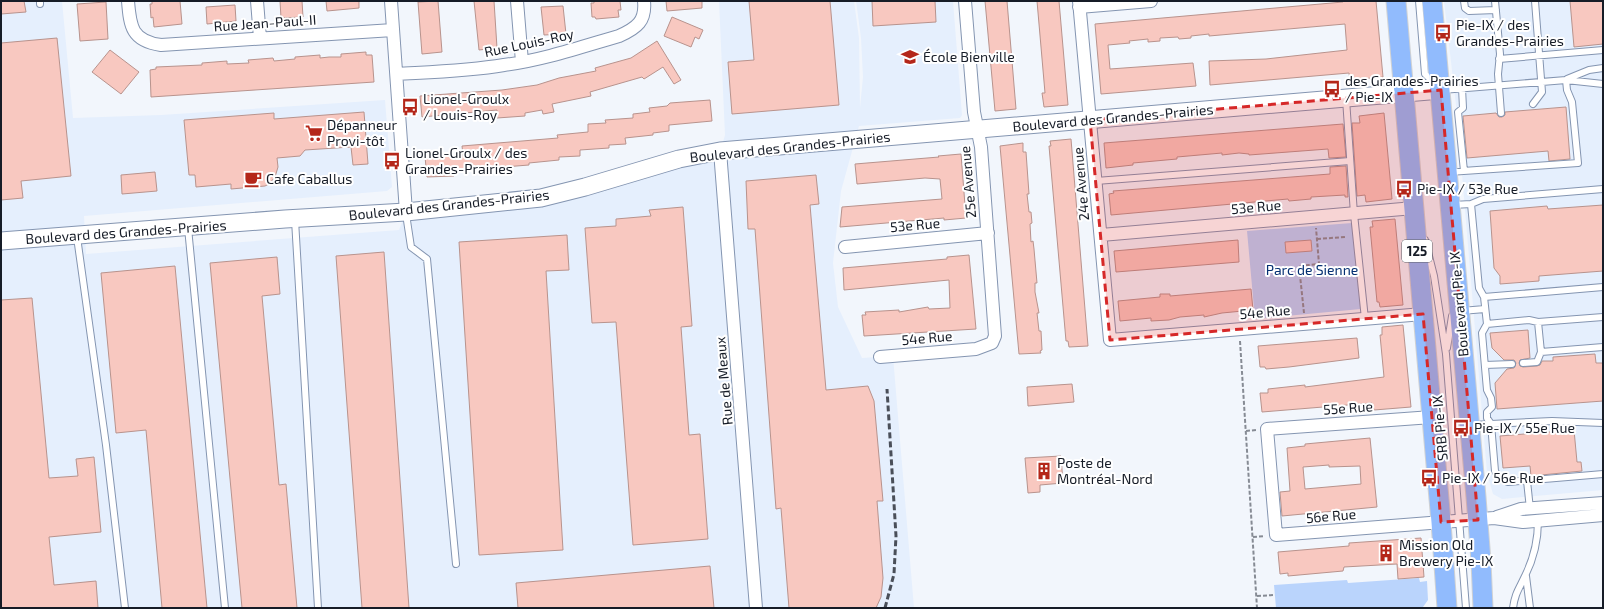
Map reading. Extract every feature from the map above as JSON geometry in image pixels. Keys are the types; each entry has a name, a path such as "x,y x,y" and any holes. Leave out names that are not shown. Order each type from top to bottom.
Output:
{"main road":[{"name":"125","path":"1396,1 1441,522 1447,608"},
{"name":"Boulevard Pie-IX","path":"1432,1 1441,90 1456,172 1451,206 1482,566 1483,608"},
{"name":"Boulevard des Grandes-Prairies","path":"1,241 406,212 541,198 585,188 679,159 720,152 1441,90"}],"street":[{"name":"Rue Jean-Paul-II","path":"128,1 129,15 132,26 140,39 148,43 161,44 393,30"},
{"path":"257,1 260,38"},
{"path":"391,1 406,212"},
{"path":"517,1 522,62"},
{"name":"Rue Louis-Roy","path":"397,74 484,68 522,62 546,57 619,36 630,31 639,24 645,9 644,1"},
{"name":"25e Avenue","path":"965,1 974,112 981,147 995,336 992,343 976,349"},
{"path":"1079,4 1151,1"},
{"name":"24e Avenue","path":"1079,4 1110,340"},
{"name":"Rue de Meaux","path":"720,152 756,608"},
{"name":"53e Rue","path":"1101,235 1414,208"},
{"name":"53e Rue","path":"845,247 988,233"},
{"name":"54e Rue","path":"1110,340 1423,314"},
{"name":"54e Rue","path":"880,357 976,349"},
{"name":"55e Rue","path":"1267,429 1432,417"},
{"name":"56e Rue","path":"1267,429 1276,535 1441,522 1477,520 1522,522 1603,515"},
{"name":"56e Rue","path":"1477,520 1520,509 1603,503"}],"lane":[{"path":"1419,1 1425,74 1441,90 1566,80 1603,84"},
{"path":"1464,1 1465,8 1469,11 1496,10"},
{"path":"1495,1 1499,59 1498,85 1501,113"},
{"path":"1533,104 1542,92 1535,1"},
{"path":"1499,59 1603,50"},
{"path":"1566,80 1589,70 1603,68"},
{"path":"1462,88 1463,108 1458,112 1456,172 1578,163 1572,102 1567,90 1566,80"},
{"path":"1346,98 1354,214 1365,319"},
{"path":"1096,181 1350,161"},
{"name":"SRB Pie-IX","path":"1412,188 1434,276 1446,354 1477,520 1464,571 1463,608"},
{"path":"1451,206 1472,204 1484,199 1603,189"},
{"path":"1472,204 1479,288 1484,297 1485,309 1486,324 1482,333 1487,390 1491,398 1492,407 1487,412 1491,424 1495,468 1498,476 1508,482 1603,474"},
{"path":"406,212 411,247 427,260 456,564"},
{"path":"295,219 318,608"},
{"path":"188,227 225,608"},
{"path":"76,236 106,445 125,608"},
{"name":"SRB Pie-IX","path":"1446,354 1457,284"},
{"path":"1484,297 1603,287"},
{"path":"1460,311 1485,309"},
{"path":"1486,324 1529,320 1538,322 1603,317"},
{"path":"1524,363 1537,362 1541,352 1538,322"},
{"path":"1541,352 1603,347"},
{"path":"1485,365 1512,364"},
{"path":"1470,426 1552,421 1603,423"},
{"path":"1527,481 1530,509"},
{"path":"1513,608 1515,595 1526,576 1533,557 1537,543 1538,521"},
{"name":"SRB Pie-IX","path":"1464,571 1466,608"},
{"path":"1526,576 1530,608"}],"path":[{"path":"1305,324 1299,266 1319,264 1315,217"},
{"path":"1317,239 1345,237"},
{"path":"1239,330 1257,608"},
{"path":"1257,596 1275,595"}],"highlighted area":[{"path":"1441,90 1478,520 1441,522 1423,314 1110,340 1090,120"}],"shaded area":[{"path":"1,1 62,1 73,118 161,115 385,100 392,187 387,191 84,216 86,254 399,230 406,212 471,209 720,152 725,135 719,1 854,1 859,38 860,108 863,77 861,38 856,1 953,1 962,115 960,118 859,126 841,191 833,263 838,307 862,358 893,356 914,608 1,608"},
{"path":"1444,1 1603,1 1603,490 1502,499 1493,494 1487,473 1457,114"}],"green space":[{"name":"Parc de Sienne","path":"1352,223 1361,309 1255,319 1247,231"},
{"path":"1419,578 1420,582 1427,581 1428,600 1423,607 1276,608 1274,585 1347,580 1348,583"}],"building":[{"path":"1,1 24,1 26,12 1,14"},
{"path":"152,1 180,1 182,24 154,27 153,17 151,18 150,4 152,4"},
{"path":"280,1 302,1 303,17 281,18"},
{"path":"326,1 359,1 359,8 327,11"},
{"path":"438,1 442,52 422,54 418,2"},
{"path":"474,1 494,1 497,48 479,50"},
{"path":"594,1 620,1 621,10 618,10 619,17 596,19 595,17 592,17 591,3 594,3"},
{"path":"666,1 702,1 702,8 667,11"},
{"path":"749,1 830,1 839,105 732,114 728,62 754,60"},
{"path":"872,1 935,1 936,22 873,26"},
{"path":"985,1 1007,1 1016,109 995,111"},
{"path":"1037,1 1059,1 1068,105 1044,107 1042,93 1045,93"},
{"path":"1343,1 1376,1 1383,77 1350,80 1349,73 1210,85 1209,61 1266,59 1347,50 1345,24 1209,36 1209,34 1179,39 1178,37 1160,38 1160,41 1148,42 1148,39 1129,41 1130,43 1108,45 1110,69 1193,63 1196,86 1101,94 1095,24"},
{"path":"1570,1 1603,1 1603,44 1574,47"},
{"path":"106,2 108,39 80,41 77,4"},
{"path":"235,5 236,21 207,24 206,7"},
{"path":"563,6 566,34 544,35 541,7"},
{"path":"672,17 703,30 699,39 695,37 691,47 664,36"},
{"path":"57,38 71,176 21,181 23,198 1,200 1,43"},
{"path":"657,41 681,80 674,84 663,67 644,79 642,77 590,92 591,96 552,104 554,112 543,114 542,110 525,113 525,116 497,118 497,110 422,117 420,96 502,90 537,85 559,78 596,71 595,68 631,58"},
{"path":"110,50 139,72 121,94 92,72"},
{"path":"366,52 366,55 372,55 374,82 151,97 150,70 156,69 156,67 202,65 202,63 227,61 227,64 249,63 248,60 273,58 274,61 295,59 295,57 320,55 320,58 341,57 341,54"},
{"path":"710,100 712,121 669,125 669,131 653,133 653,135 625,138 626,144 609,145 609,148 580,150 580,156 559,157 559,160 529,163 529,165 454,171 454,176 427,177 425,157 463,155 462,146 558,138 557,135 588,132 588,124 606,123 605,120 633,118 633,114 650,112 649,108 667,106 670,103"},
{"path":"1566,107 1570,159 1549,161 1548,151 1467,158 1463,116 1496,113 1499,117 1502,117 1505,115 1505,112"},
{"path":"364,112 368,164 353,165 351,147 305,150 300,156 277,158 278,167 275,177 265,186 231,189 231,184 196,187 195,175 189,175 184,120 274,113 274,119"},
{"path":"1384,113 1392,199 1366,202 1365,195 1357,196 1352,123 1360,123 1359,116"},
{"path":"1343,124 1346,157 1329,158 1328,149 1249,155 1239,153 1222,155 1222,153 1177,157 1177,159 1133,163 1133,165 1106,168 1104,143"},
{"path":"1071,139 1088,346 1069,347 1068,341 1066,341 1049,146 1051,146 1050,141"},
{"path":"1023,143 1023,152 1026,152 1029,194 1027,194 1029,212 1031,212 1031,242 1033,241 1034,249 1037,283 1035,283 1035,292 1039,313 1037,313 1039,331 1041,331 1042,350 1040,351 1041,353 1019,354 1000,146"},
{"path":"961,154 966,218 944,220 944,218 840,227 842,207 942,199 940,179 925,178 857,184 855,164"},
{"path":"1346,166 1348,197 1345,197 1345,195 1311,197 1311,199 1289,201 1288,199 1111,215 1109,194 1114,193 1113,191 1330,174 1330,167"},
{"path":"155,172 157,191 122,194 121,175"},
{"path":"816,175 819,204 810,205 826,390 868,386 874,401 883,501 877,501 883,578 881,597 876,608 789,608 781,508 776,509 755,229 748,229 746,181"},
{"path":"1603,205 1603,271 1539,276 1539,281 1500,284 1500,276 1494,268 1490,211 1547,206 1548,209"},
{"path":"683,207 692,326 681,327 689,435 700,434 708,539 633,545 616,322 592,323 585,228 616,226 616,219 651,216 649,210"},
{"path":"1395,219 1403,305 1380,307 1379,302 1377,302 1370,227 1373,227 1372,221"},
{"path":"567,235 569,270 546,271 563,550 479,555 459,242"},
{"path":"1238,240 1239,262 1116,272 1114,251"},
{"path":"1311,240 1312,251 1286,253 1285,242"},
{"path":"384,252 409,608 362,608 336,256"},
{"path":"969,255 976,329 864,336 862,315 866,315 865,312 899,310 899,312 928,307 929,309 950,308 949,280 844,290 843,268 947,259 947,257"},
{"path":"277,257 280,294 262,296 279,485 286,484 297,608 242,608 210,263"},
{"path":"175,266 207,608 162,608 146,430 116,433 101,273"},
{"path":"1251,289 1253,310 1222,313 1204,317 1204,315 1180,317 1169,320 1151,321 1151,318 1120,321 1118,301 1160,297 1160,294 1170,294 1170,296"},
{"path":"32,298 49,478 78,476 76,459 94,457 101,532 49,537 54,585 96,581 98,608 1,608 1,300"},
{"path":"1403,325 1411,407 1374,410 1372,403 1262,412 1260,393 1268,393 1268,389 1305,385 1305,387 1384,377 1380,335 1382,335 1382,327"},
{"path":"1528,330 1530,358 1520,360 1520,366 1537,366 1540,365 1542,361 1553,361 1553,357 1595,354 1596,363 1603,363 1603,401 1497,409 1495,383 1507,369 1514,368 1516,363 1514,360 1504,360 1492,348 1490,333"},
{"path":"1357,338 1359,358 1289,367 1266,369 1265,367 1260,367 1258,346"},
{"path":"1072,384 1074,402 1028,406 1027,387"},
{"path":"1574,430 1577,462 1581,462 1582,471 1531,476 1530,466 1503,468 1500,436"},
{"path":"1370,438 1377,507 1282,516 1280,492 1290,491 1287,448 1305,446 1305,444","holes":["1329,465 1329,467 1360,466 1361,484 1305,489 1303,467"]},
{"name":"Poste de Montréal-Nord","path":"1061,456 1063,483 1040,485 1040,492 1028,493 1025,458"},
{"path":"1421,538 1424,577 1398,579 1397,564 1344,567 1343,571 1288,576 1288,573 1280,574 1278,552 1349,546 1349,543"},
{"path":"710,566 714,608 518,608 516,583"}],"railway":[{"path":"885,608 894,574 896,536 887,389"}],"place":[{"name":"Pie-IX / des Grandes-Prairies","path":"1443,33"},
{"name":"École Bienville","path":"910,57"},
{"name":"des Grandes-Prairies / Pie-IX","path":"1332,89"},
{"name":"Lionel-Groulx / Louis-Roy","path":"410,107"},
{"name":"Dépanneur Provi-tôt","path":"314,133"},
{"name":"Lionel-Groulx / des Grandes-Prairies","path":"392,161"},
{"name":"Cafe Caballus","path":"253,179"},
{"name":"Pie-IX / 53e Rue","path":"1404,189"},
{"name":"Pie-IX / 55e Rue","path":"1461,428"},
{"name":"Poste de Montréal-Nord","path":"1044,471"},
{"name":"Pie-IX / 56e Rue","path":"1429,478"},
{"name":"Mission Old Brewery Pie-IX","path":"1386,553"}]}
